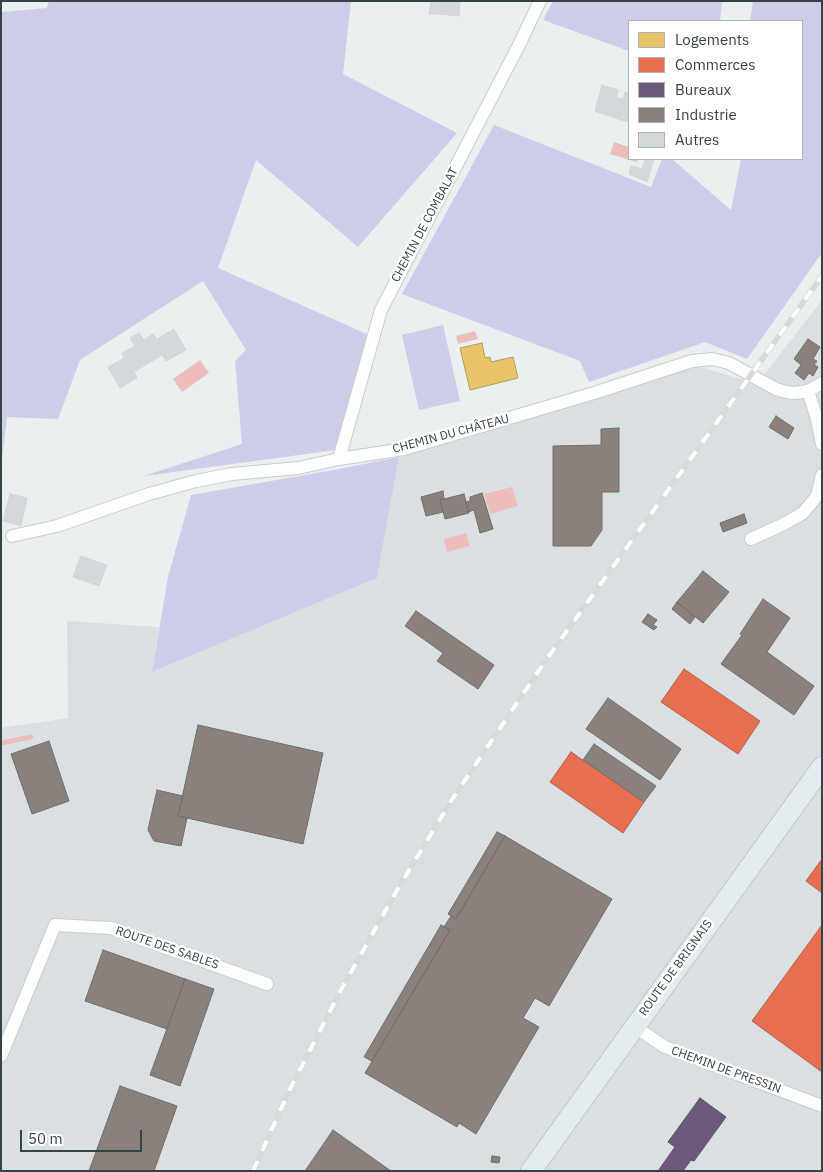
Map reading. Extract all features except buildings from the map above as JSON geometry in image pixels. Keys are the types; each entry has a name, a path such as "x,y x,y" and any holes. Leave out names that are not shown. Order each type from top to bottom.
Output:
{"main road":[{"name":"ROUTE DE BRIGNAIS","path":"531,1171 822,767"}],"street":[{"name":"CHEMIN DE COMBALAT","path":"339,459 381,310 540,1"},
{"name":"CHEMIN DU CHÂTEAU","path":"12,536 57,526 196,480 232,474 298,468 339,459 404,449 594,393 692,361 712,359 723,361 737,366 776,389 795,393 808,391"},
{"path":"822,383 808,391 817,418 822,444"},
{"path":"752,539 804,513 817,496 822,475"},
{"name":"ROUTE DES SABLES","path":"1,1056 55,925 111,928 267,984"},
{"name":"CHEMIN DE PRESSIN","path":"634,1026 665,1047 822,1106"}],"shaded area":[{"path":"49,1 351,1 343,74 457,133 358,247 256,160 218,268 369,335 336,450 144,476 242,444 235,361 246,350 203,281 80,360 58,419 7,417 1,467 1,12 47,8"},
{"path":"553,1 722,1 720,20 628,20 628,51 543,20"},
{"path":"753,1 822,1 822,253 747,359 705,342 589,382 580,361 402,294 494,125 651,187 662,160 673,160 731,210 741,160 803,160 803,20 750,20"},
{"path":"614,142 628,147 628,159 610,154"},
{"path":"822,300 822,1171 1,1171 1,728 68,718 67,621 159,627 152,672 377,578 399,457 698,366 757,384"},
{"path":"443,325 460,401 419,410 402,335"},
{"path":"475,331 478,339 458,344 456,336"},
{"path":"200,360 209,373 182,392 173,379"},
{"path":"399,457 377,578 152,672 168,577 191,495"},
{"path":"512,487 518,506 490,514 484,494"},
{"path":"466,533 470,546 447,552 444,539"}],"waterway":[{"path":"1,743 31,737"}],"railway":[{"path":"253,1171 291,1087 342,988 396,892 453,798 546,660 822,276"}]}
